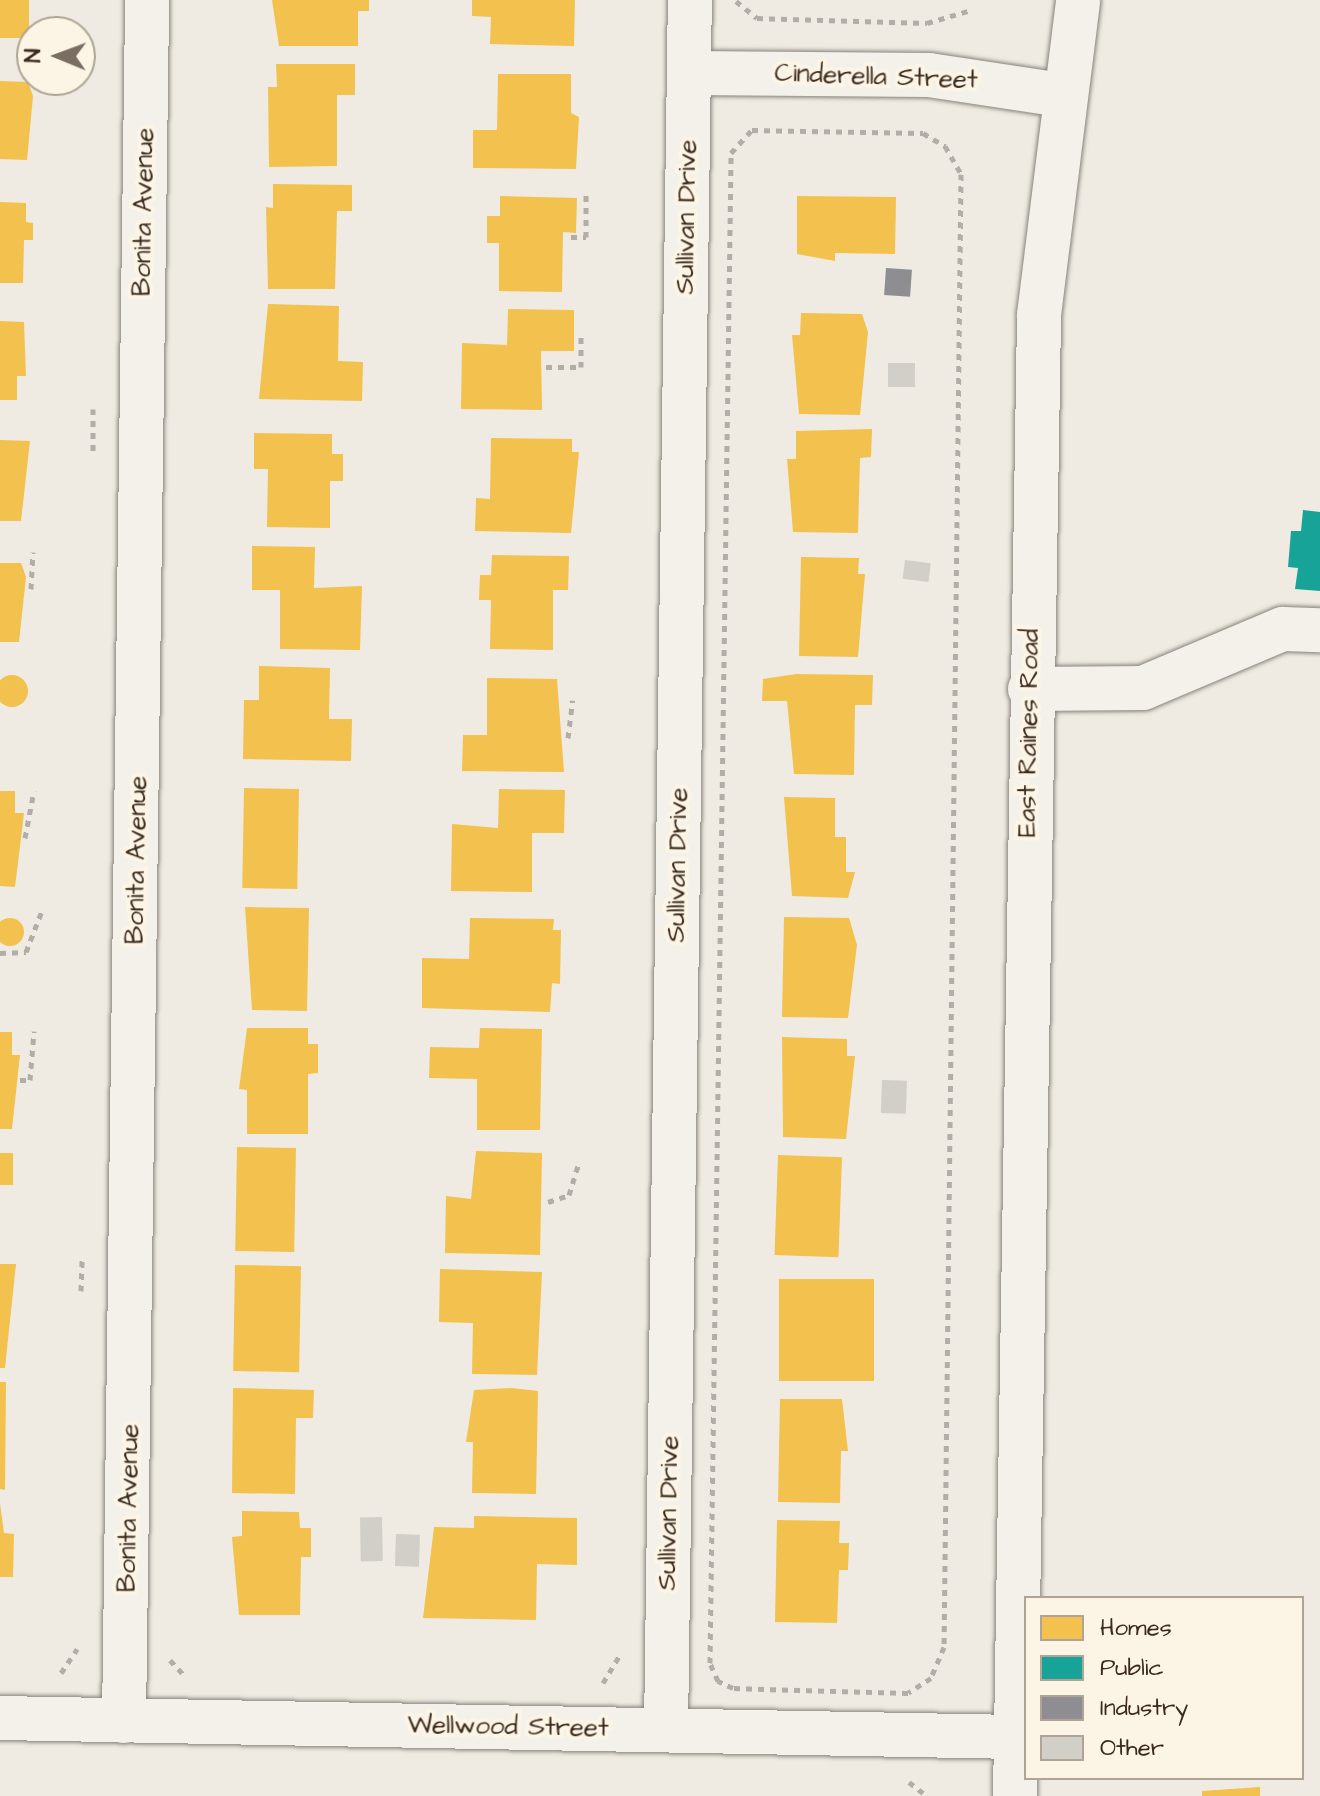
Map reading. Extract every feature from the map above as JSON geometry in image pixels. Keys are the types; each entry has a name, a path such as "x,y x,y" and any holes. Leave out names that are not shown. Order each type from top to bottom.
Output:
{"street":[{"name":"Bonita Avenue","path":"124,1721 147,0"},
{"name":"Sullivan Drive","path":"666,1730 690,0"},
{"name":"East Raines Road","path":"1015,1796 1030,689 1039,315 1062,95 1078,0"},
{"name":"Cinderella Street","path":"689,73 929,75 1062,95"},
{"path":"1030,689 1143,688 1283,629 1320,630"},
{"name":"Wellwood Street","path":"0,1718 1015,1737"}],"path":[{"path":"736,0 757,18 927,23 968,11"},
{"path":"752,130 923,133 958,163 965,267 944,1647 931,1678 908,1693 733,1688 718,1681 710,1663 729,322 731,153 752,130"},
{"path":"571,237 586,237 586,190"},
{"path":"546,367 581,367 581,333"},
{"path":"93,459 94,398"},
{"path":"31,589 33,552"},
{"path":"568,738 573,700"},
{"path":"25,838 34,791"},
{"path":"0,953 26,952 43,908"},
{"path":"20,1080 30,1080 34,1031"},
{"path":"548,1202 569,1195 579,1163"},
{"path":"81,1307 82,1247"},
{"path":"50,1676 75,1659 78,1638"},
{"path":"596,1687 617,1669 620,1643"}],"building: Homes":[{"path":"0,0 29,0 29,16 16,16 16,38 0,38"},
{"path":"272,0 369,0 369,11 358,11 358,46 279,46"},
{"path":"472,0 575,0 574,46 490,44 491,17 472,16"},
{"path":"276,64 355,64 355,95 337,95 337,166 269,167 268,87 277,87"},
{"path":"498,74 571,74 571,113 579,117 576,169 473,168 473,130 497,130"},
{"path":"0,81 16,82 16,96 33,96 27,160 0,159"},
{"path":"273,184 352,185 352,211 337,211 335,289 268,289 266,207 273,208"},
{"path":"500,196 577,198 576,233 563,232 562,292 499,291 499,243 487,243 487,216 500,216"},
{"path":"797,196 896,197 895,254 835,253 835,261 797,254"},
{"path":"0,202 26,203 26,222 33,223 33,240 24,240 23,283 0,283"},
{"path":"268,304 339,306 338,361 363,362 362,401 259,399"},
{"path":"508,309 574,310 574,351 541,351 542,410 461,409 462,343 507,345"},
{"path":"801,313 862,314 868,332 860,415 799,414 792,335 800,335"},
{"path":"0,321 24,322 26,376 17,376 17,400 0,400"},
{"path":"872,429 871,457 860,458 858,533 793,532 787,459 796,459 796,431"},
{"path":"254,433 332,434 332,454 343,454 343,481 330,481 330,528 267,527 268,469 254,469"},
{"path":"491,438 572,439 572,452 579,452 571,533 475,531 476,498 490,499"},
{"path":"0,440 30,441 21,521 0,521"},
{"path":"252,546 315,547 314,588 362,586 360,650 280,649 280,590 252,590"},
{"path":"492,555 569,556 568,590 553,590 553,650 490,649 491,600 479,600 480,575 491,575"},
{"path":"801,557 859,558 858,574 865,574 858,657 799,656"},
{"path":"0,563 21,563 26,577 19,642 0,642"},
{"path":"259,666 330,668 329,719 352,719 351,761 243,759 244,700 259,700"},
{"path":"796,674 873,675 872,705 855,705 854,775 794,774 787,701 762,701 763,679"},
{"path":"6,676 18,676 27,685 27,697 18,706 6,706 -1,700 -1,682"},
{"path":"487,678 557,679 564,772 462,771 463,735 487,735"},
{"path":"244,788 299,789 297,889 242,888"},
{"path":"499,789 565,790 564,833 532,833 532,892 451,891 452,824 498,828"},
{"path":"0,791 15,791 15,813 24,813 15,887 0,886"},
{"path":"784,797 835,798 835,837 846,837 846,872 855,872 848,898 792,896"},
{"path":"245,907 309,908 307,1011 252,1010"},
{"path":"784,917 849,918 857,945 848,1018 782,1017"},
{"path":"470,918 554,919 553,930 561,930 560,984 552,983 550,1012 422,1008 422,958 469,959"},
{"path":"15,919 23,927 20,942 10,946 0,942 0,922"},
{"path":"247,1028 308,1028 308,1044 318,1044 318,1073 308,1074 308,1134 247,1134 247,1090 239,1089"},
{"path":"480,1028 542,1029 540,1130 477,1130 477,1079 429,1078 430,1047 479,1048"},
{"path":"0,1032 12,1032 12,1055 20,1055 12,1129 0,1129"},
{"path":"782,1037 847,1039 847,1056 855,1056 846,1139 783,1137"},
{"path":"237,1147 296,1148 294,1252 235,1251"},
{"path":"476,1151 542,1153 540,1255 445,1253 446,1196 471,1199"},
{"path":"0,1153 13,1153 13,1185 0,1185"},
{"path":"778,1155 842,1157 838,1257 775,1255"},
{"path":"0,1264 16,1264 5,1368 0,1368"},
{"path":"235,1265 301,1266 299,1372 233,1371"},
{"path":"440,1269 542,1272 537,1375 472,1374 473,1323 439,1322"},
{"path":"779,1279 874,1279 874,1381 779,1381"},
{"path":"0,1382 6,1382 5,1490 0,1489"},
{"path":"233,1388 314,1390 313,1418 296,1418 295,1494 232,1493"},
{"path":"512,1388 538,1391 536,1494 472,1493 473,1442 466,1442 474,1390"},
{"path":"780,1399 842,1399 848,1451 841,1451 840,1503 778,1502"},
{"path":"0,1503 4,1533 14,1534 13,1577 0,1577"},
{"path":"242,1511 299,1512 300,1528 311,1528 311,1557 301,1557 300,1615 239,1615 232,1537 242,1536"},
{"path":"474,1516 577,1518 577,1565 537,1564 536,1620 423,1618 434,1527 474,1528"},
{"path":"777,1520 840,1521 839,1543 849,1543 848,1570 839,1570 837,1623 775,1622"},
{"path":"1260,1787 1260,1796 1202,1796 1202,1791"}],"building: Public":[{"path":"1303,510 1320,512 1320,591 1295,589 1298,568 1288,567 1291,531 1301,531"}],"building: Industry":[{"path":"886,268 912,270 910,297 884,295"}],"building: Other":[{"path":"888,363 915,363 915,387 888,387"},
{"path":"905,560 931,563 928,582 903,579"},
{"path":"882,1080 907,1081 906,1114 881,1113"},
{"path":"360,1517 382,1517 383,1561 361,1561"},
{"path":"396,1534 420,1535 419,1567 395,1566"}]}
